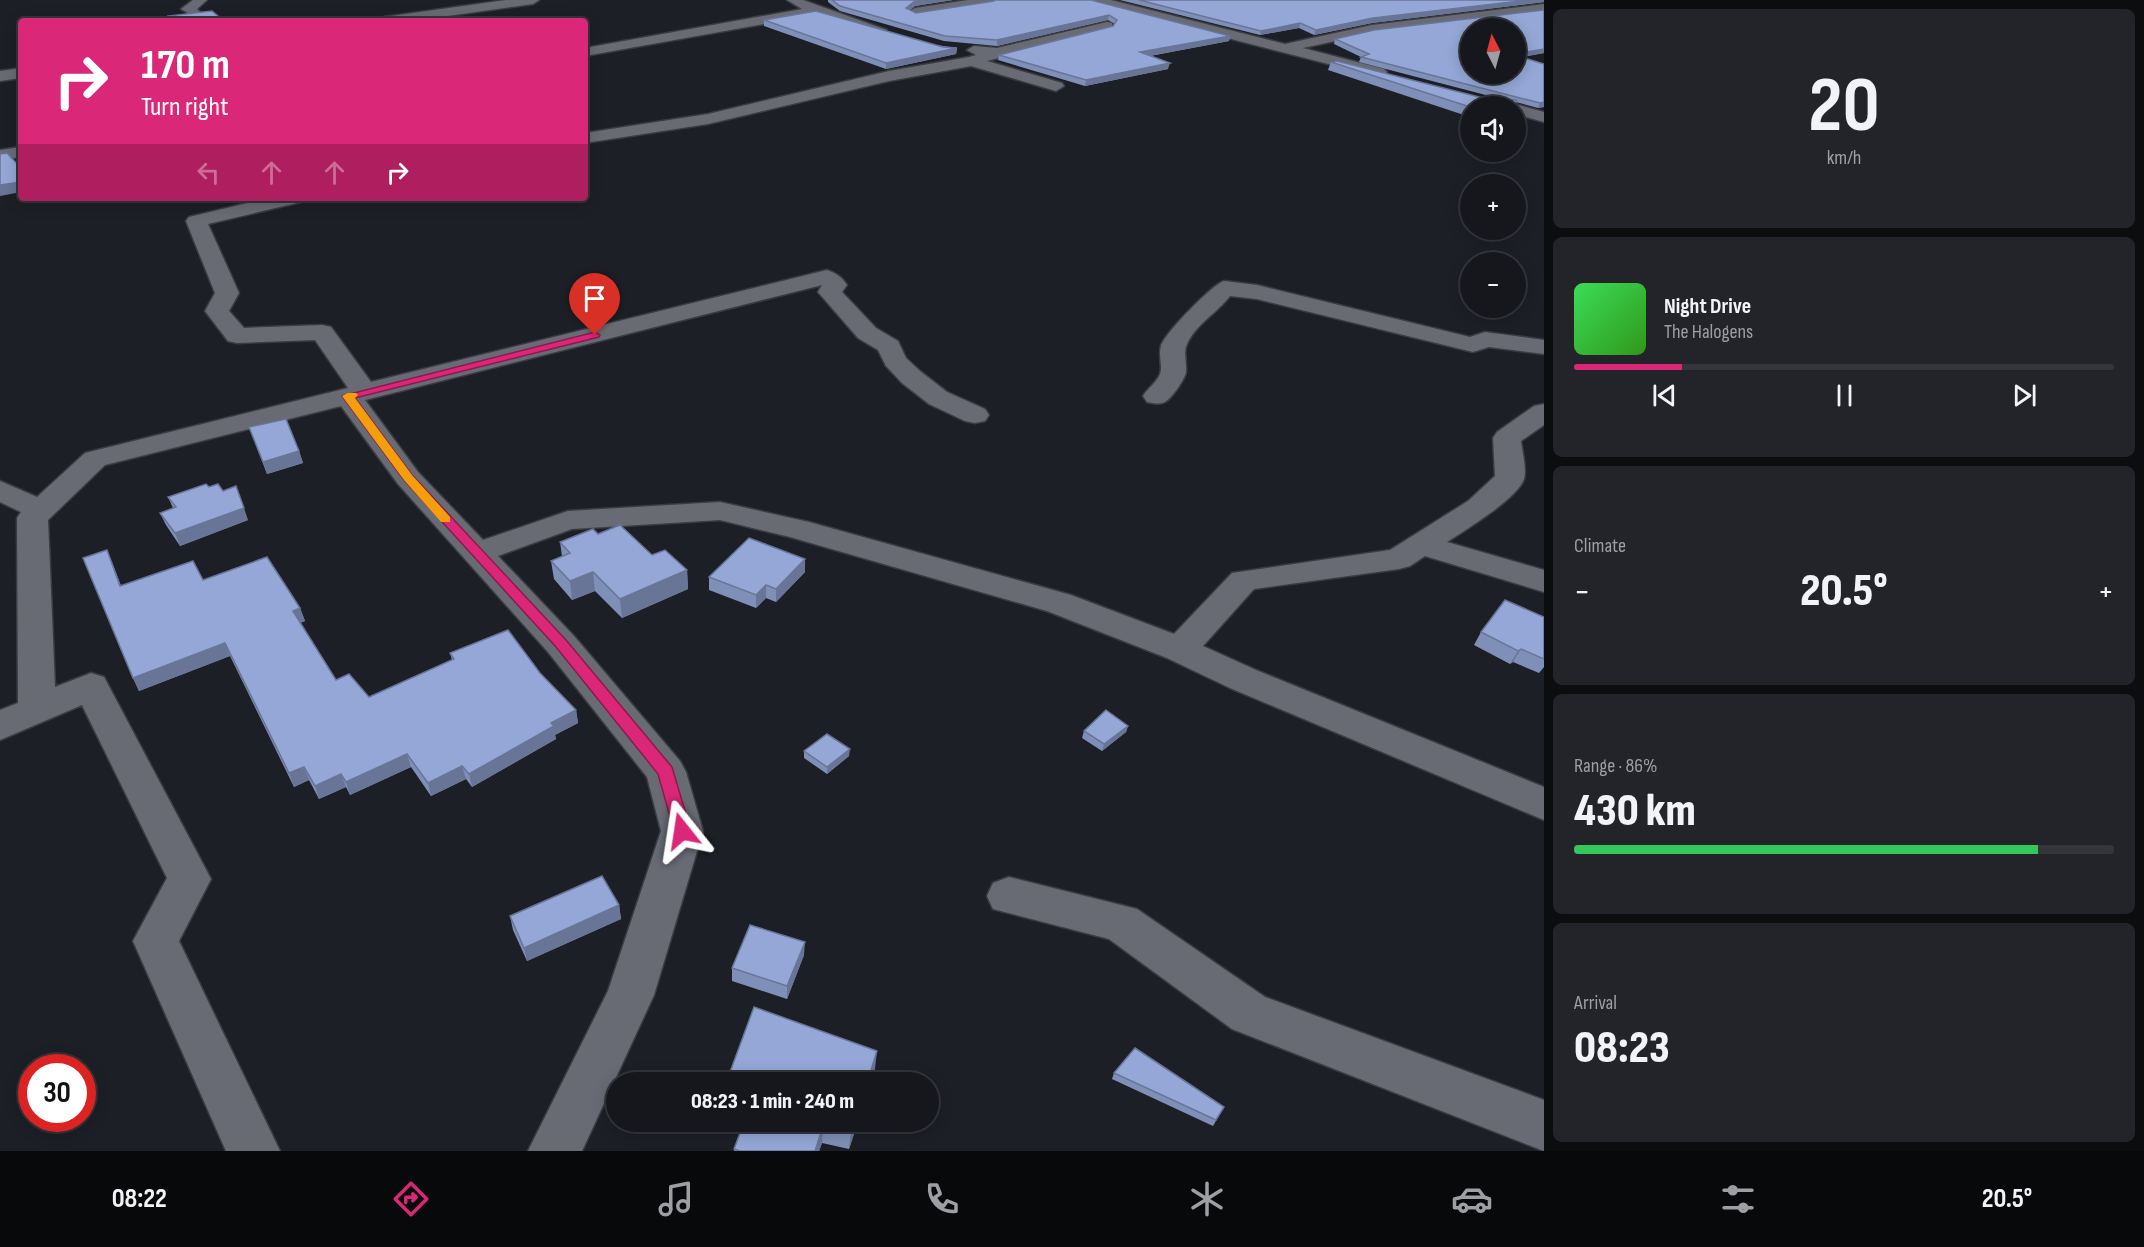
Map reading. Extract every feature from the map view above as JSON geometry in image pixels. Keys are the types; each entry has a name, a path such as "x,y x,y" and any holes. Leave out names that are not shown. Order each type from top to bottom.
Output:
{"street":[{"path":"193,12 188,9 201,0"},
{"path":"405,18 533,0"},
{"path":"793,0 816,10 894,34"},
{"path":"915,12 993,0"},
{"path":"1096,0 1397,77"},
{"path":"1282,49 1372,29 1544,8"},
{"path":"588,51 816,10"},
{"path":"588,138 708,119 889,76 972,61 997,52 1107,26"},
{"path":"954,48 997,52"},
{"path":"972,61 1056,86"},
{"path":"0,76 18,73"},
{"path":"1526,112 1544,117"},
{"path":"0,156 18,153"},
{"path":"281,201 196,221 227,293 217,311 237,336 322,332 356,394 408,478 561,644 666,772 682,831 630,995 555,1151"},
{"path":"253,1151 156,941 189,879 91,686 19,718 32,518 95,459 827,277 836,285 830,292 867,333 890,346 895,361 911,377 938,398 975,415"},
{"path":"1156,396 1173,375 1173,346 1191,320 1208,308 1224,288 1257,292 1473,345 1485,339 1544,347"},
{"path":"1180,649 1244,580 1399,559 1421,545 1479,507 1510,478 1507,438 1544,412"},
{"path":"0,490 40,510"},
{"path":"477,553 568,520 720,511 808,532 1059,603 1180,649 1243,680 1544,804"},
{"path":"1421,545 1544,581"},
{"path":"1009,896 1121,924 1250,1013 1544,1126"}],"building":[{"path":"832,0 921,0 915,1 906,8 916,13 995,0 1091,0 1230,36 1140,52 1170,63 1086,80 999,55 1113,26 1117,20 1109,15 997,40 945,36 840,6"},
{"path":"1139,0 1529,0 1373,18 1316,30 1300,23 1261,31"},
{"path":"1544,10 1544,49 1526,52 1526,18 1476,18"},
{"path":"212,11 220,18 169,18 168,16"},
{"path":"816,11 943,47 957,48 886,63 764,20"},
{"path":"1460,20 1460,82 1361,57 1369,54 1335,39 1374,30"},
{"path":"1526,58 1544,64 1544,102 1526,99 1526,96 1513,96 1466,84 1526,84"},
{"path":"1337,61 1475,96 1460,96 1460,104 1331,62"},
{"path":"7,153 18,165 18,182 0,185 0,154"},
{"path":"286,419 299,451 263,462 249,427"},
{"path":"206,484 209,487 218,484 223,491 236,486 244,508 175,533 160,513 176,507 168,497"},
{"path":"620,525 652,555 665,550 687,570 620,599 593,572 570,581 551,561 570,553 560,542 593,529 598,534"},
{"path":"749,538 805,559 776,589 766,585 756,595 709,577"},
{"path":"107,550 120,586 193,561 203,580 267,557 300,608 293,611 336,680 349,674 369,697 454,659 450,653 508,630 540,673 576,710 551,723 554,726 469,774 462,766 428,783 407,754 346,782 341,774 315,786 304,767 289,773 225,643 133,678 83,558"},
{"path":"1505,600 1544,617 1544,659 1521,649 1518,651 1481,632"},
{"path":"1106,710 1128,726 1104,744 1084,731"},
{"path":"827,734 850,749 827,767 804,751"},
{"path":"602,876 619,905 524,948 510,916"},
{"path":"750,925 805,942 787,986 732,968"},
{"path":"754,1007 877,1051 870,1072 730,1072"},
{"path":"1135,1048 1224,1107 1216,1120 1114,1073"},
{"path":"740,1132 821,1132 815,1151 740,1151 734,1149"}],"slow traffic":[{"path":"352,395 348,396 408,478 446,519"}],"route":[{"path":"595,335 348,396 408,478 561,644 666,772 682,831"}]}
